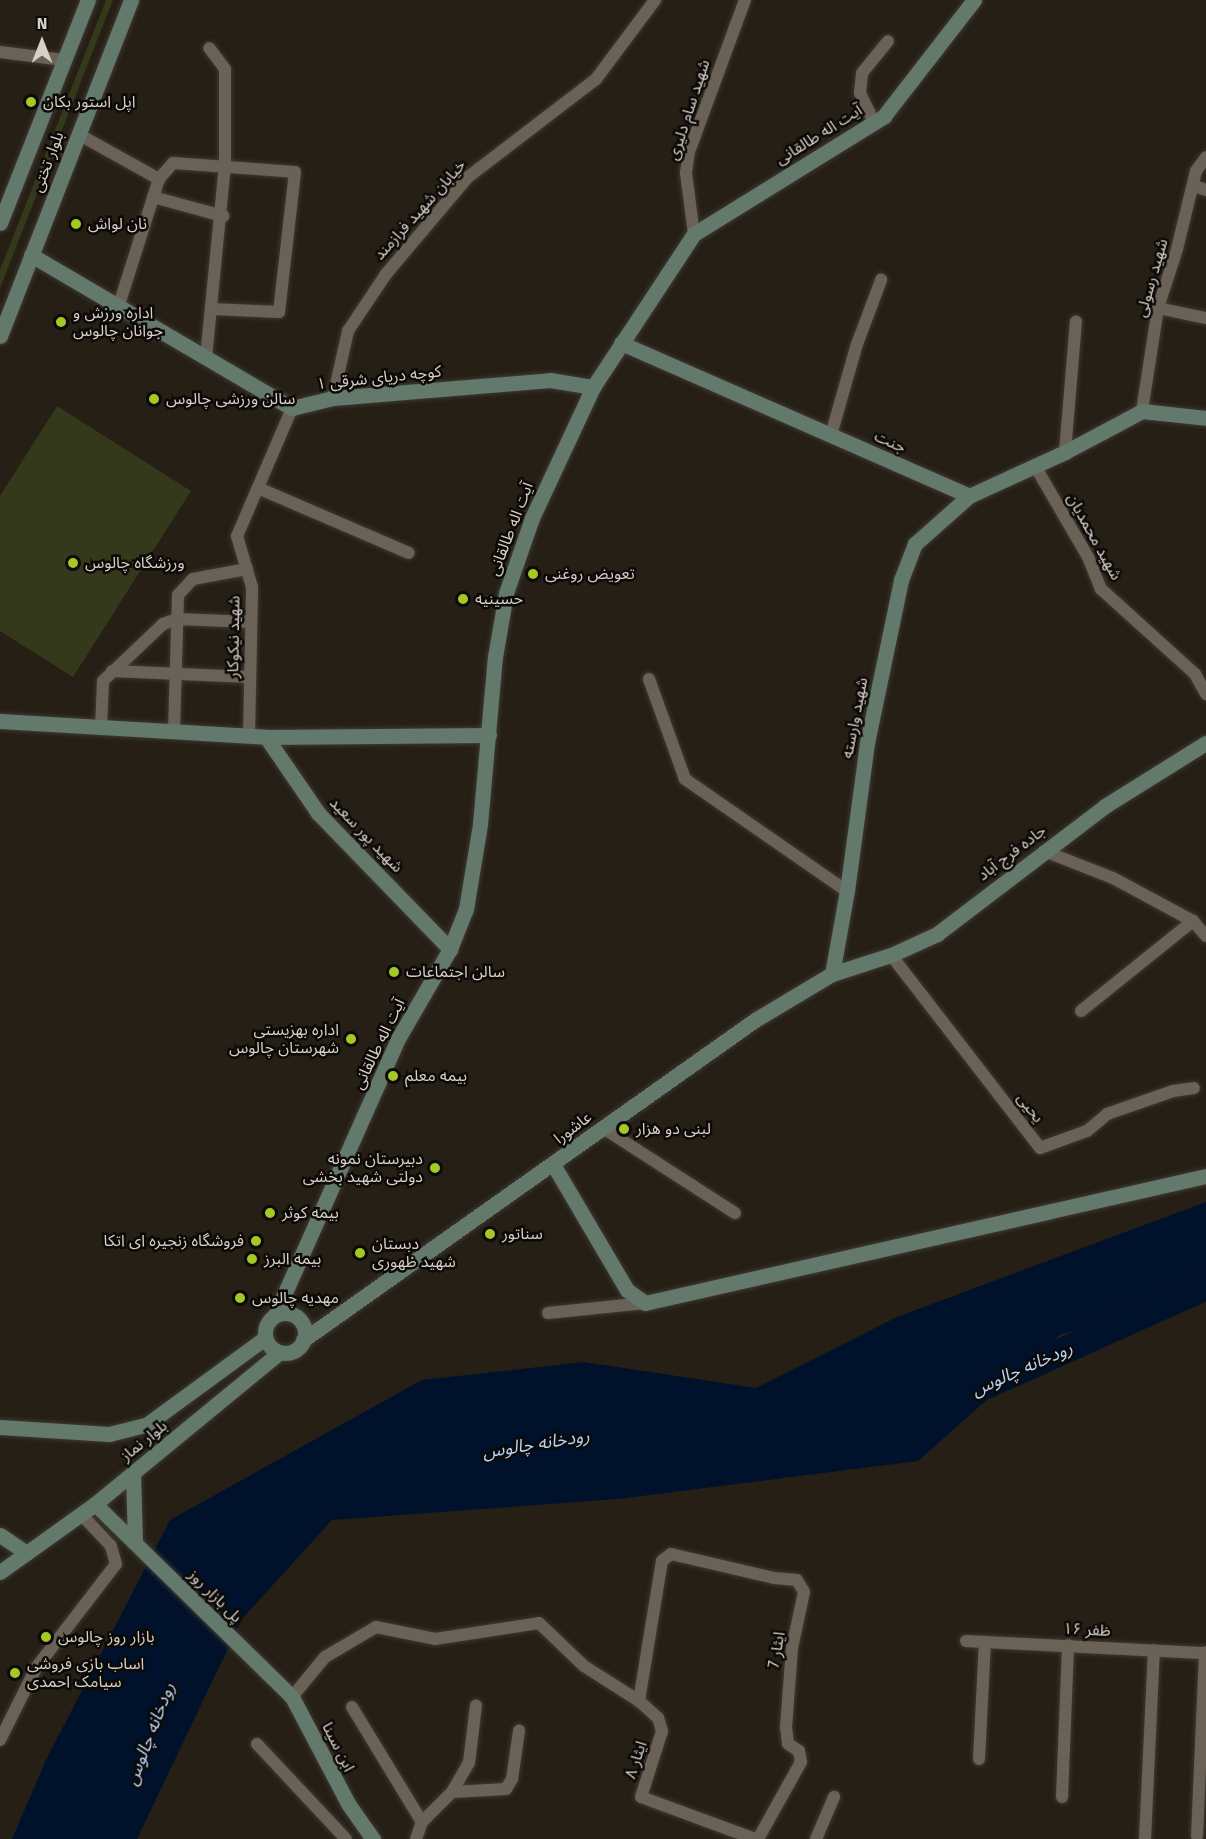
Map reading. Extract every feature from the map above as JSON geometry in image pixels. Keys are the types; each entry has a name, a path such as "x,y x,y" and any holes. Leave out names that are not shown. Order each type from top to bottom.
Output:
{"street":[{"name":"بلوار تختی","path":"0,223 88,0"},
{"name":"بلوار تختی","path":"0,336 131,0"},
{"name":"خیابان شهید فرازمند","path":"333,398 348,331 386,274 468,177 596,79 655,0"},
{"name":"شهید سام دلیری","path":"693,234 686,173 689,152 745,0"},
{"name":"آیت اله طالقانی","path":"275,1315 399,1037 450,949 466,909 480,824 495,657 506,593 532,518 593,387 693,234 884,116 975,0"},
{"path":"874,122 860,93 862,73 888,41"},
{"path":"206,358 222,216 225,165 225,69 209,48"},
{"path":"0,52 63,60"},
{"path":"78,134 159,179"},
{"name":"شهید رسولی","path":"1142,411 1158,308 1200,188 1196,171 1206,157"},
{"path":"117,308 159,179 173,163 225,165 295,172 279,312 211,309"},
{"path":"153,197 222,216"},
{"path":"31,255 117,308 292,408"},
{"path":"831,435 856,347 881,280"},
{"path":"1158,308 1206,318"},
{"path":"1065,452 1076,321"},
{"name":"جنت","path":"621,344 969,496"},
{"name":"کوچه دریای شرقی ۱","path":"292,408 333,398 550,380 593,387"},
{"name":"شهید نیکوکار","path":"249,736 252,587 237,536 292,408"},
{"path":"969,496 1065,452 1142,411 1206,418"},
{"name":"شهید محمدیان","path":"1035,466 1088,557 1101,589 1195,674 1206,694"},
{"path":"258,488 409,553"},
{"name":"شهید وارسته","path":"832,974 848,891 867,743 901,580 915,544 969,496"},
{"path":"174,731 178,595 193,579 247,569"},
{"path":"101,727 103,681 163,624 177,619 251,622"},
{"path":"112,671 249,677"},
{"path":"649,679 685,779 848,891"},
{"path":"0,721 266,737 489,735"},
{"name":"شهید پور سعید","path":"266,737 318,813 450,949"},
{"name":"جاده فرج آباد","path":"832,974 891,955 938,934 1044,851 1206,742"},
{"path":"1044,851 1113,878 1193,921 1206,936"},
{"path":"1081,1011 1193,921"},
{"name":"یحیی","path":"891,955 1040,1149 1087,1131 1107,1114 1173,1091 1194,1088"},
{"name":"عاشورا","path":"303,1340 554,1166 687,1066 832,974"},
{"path":"603,1128 735,1213"},
{"path":"554,1166 627,1290 645,1303"},
{"path":"548,1313 645,1303 1206,1176"},
{"path":"292,1278 297,1317 305,1331 303,1340 291,1351 280,1352 265,1338 266,1324 275,1315 297,1317 338,1316"},
{"name":"بلوار نماز","path":"0,1427 109,1434 146,1425 265,1338"},
{"name":"بلوار نماز","path":"0,1572 95,1504 280,1352"},
{"path":"133,1474 135,1544"},
{"path":"95,1504 135,1544"},
{"path":"0,1740 36,1668 116,1564 111,1546 81,1514"},
{"path":"0,1535 27,1553"},
{"name":"پل بازار روز","path":"135,1544 269,1675"},
{"name":"ایثار 7","path":"639,1701 662,1561 671,1554 774,1578 797,1580 804,1592 792,1648 786,1726 788,1744 799,1751 801,1762 757,1839"},
{"path":"292,1697 325,1657 376,1627 435,1639 539,1623 584,1665 639,1701"},
{"name":"ظفر ۱۶","path":"966,1641 1205,1652"},
{"path":"979,1759 985,1642"},
{"path":"1062,1797 1068,1646"},
{"path":"1145,1839 1154,1650"},
{"path":"1197,1836 1205,1652"},
{"name":"ابن سینا","path":"269,1675 292,1697 349,1805 373,1839"},
{"name":"ایثار ۸","path":"639,1701 658,1718 662,1731 641,1797 757,1839"},
{"path":"416,1839 422,1822 452,1792 469,1763 476,1706"},
{"path":"352,1707 422,1822"},
{"path":"452,1792 506,1789 512,1779 519,1731"},
{"path":"257,1744 346,1839"},
{"path":"816,1839 834,1797"}],"green space":[{"path":"106,0 113,0 0,288 0,270"},
{"name":"ورزشگاه چالوس","path":"57,406 191,491 73,677 0,631 0,496"}],"water":[{"path":"1206,1202 1206,1299 1061,1334 918,1461 618,1499 332,1520 242,1619 137,1839 12,1839 46,1760 170,1520 422,1380 584,1362 756,1388 897,1317"}],"waterway":[{"name":"رودخانه چالوس","path":"988,1384 1206,1286"}],"place":[{"name":"اپل استور بکان","path":"31,102"},
{"name":"نان لواش","path":"76,224"},
{"name":"اداره ورزش و جوانان چالوس","path":"61,322"},
{"name":"سالن ورزشی چالوس","path":"154,399"},
{"name":"ورزشگاه چالوس","path":"73,563"},
{"name":"تعویض روغنی","path":"533,574"},
{"name":"حسینیه","path":"463,599"},
{"name":"سالن اجتماعات","path":"394,972"},
{"name":"اداره بهزیستی شهرستان چالوس","path":"351,1039"},
{"name":"بیمه معلم","path":"393,1076"},
{"name":"لبنی دو هزار","path":"624,1129"},
{"name":"دبیرستان نمونه دولتی شهید بخشی","path":"435,1168"},
{"name":"بیمه کوثر","path":"270,1213"},
{"name":"سناتور","path":"490,1234"},
{"name":"فروشگاه زنجیره ای اتکا","path":"256,1241"},
{"name":"دبستان شهید ظهوری","path":"360,1253"},
{"name":"بیمه البرز","path":"252,1259"},
{"name":"مهدیه چالوس","path":"240,1298"},
{"name":"بازار روز چالوس","path":"46,1637"},
{"name":"اساب بازی فروشی سیامک احمدی","path":"15,1673"}]}
